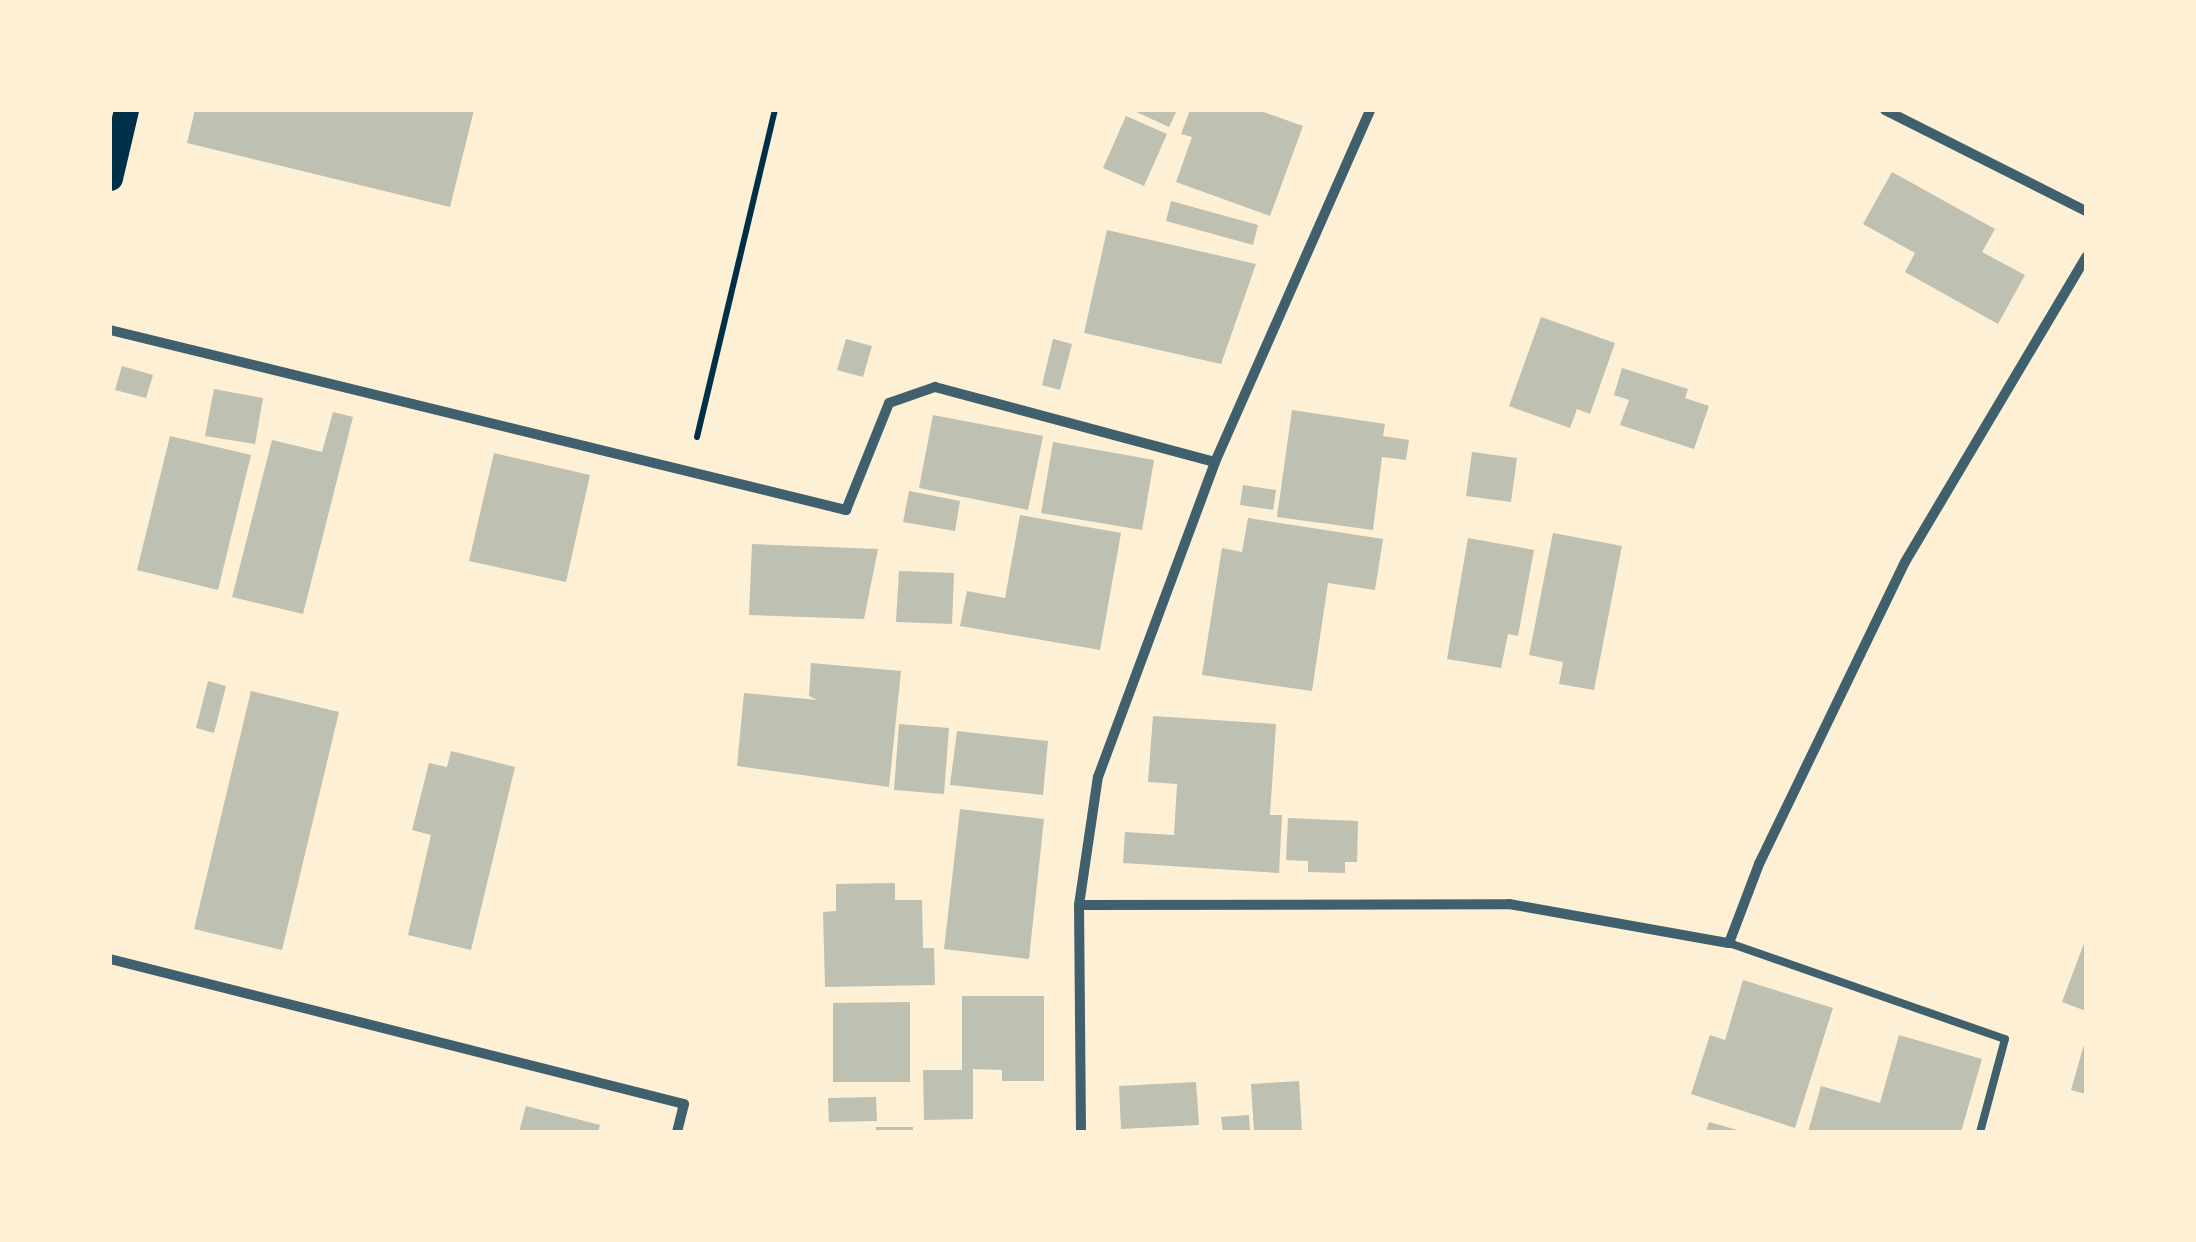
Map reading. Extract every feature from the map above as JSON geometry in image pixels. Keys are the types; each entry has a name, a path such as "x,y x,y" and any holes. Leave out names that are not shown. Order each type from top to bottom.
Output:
{"main road":[{"path":"110,178 126,110"}],"street":[{"path":"1081,1132 1079,905 1098,777 1215,462 1370,110"},
{"path":"1885,110 2086,212"},
{"path":"1079,905 1508,904 1729,943 1759,864 1904,562 2086,258"},
{"path":"110,330 846,510 889,404 935,387 1215,462"},
{"path":"110,959 684,1104 677,1132"}],"lane":[{"path":"1729,943 2004,1039 1980,1132"}],"path":[{"path":"688,472 775,110"}],"building":[{"path":"195,110 474,110 450,207 187,143"},
{"path":"1132,110 1177,110 1169,127"},
{"path":"1190,110 1258,110 1303,126 1270,216 1176,182 1192,137 1181,134"},
{"path":"1126,116 1167,134 1144,186 1103,168"},
{"path":"1892,172 1995,229 1982,252 2025,275 1998,324 1905,272 1915,253 1863,224"},
{"path":"1171,201 1258,225 1253,245 1166,221"},
{"path":"1107,230 1256,264 1221,364 1084,333"},
{"path":"1541,317 1615,343 1590,414 1577,409 1570,428 1509,406"},
{"path":"846,339 872,346 863,377 837,370"},
{"path":"1053,339 1072,344 1060,390 1042,385"},
{"path":"122,366 153,375 146,398 115,390"},
{"path":"1622,368 1688,389 1685,398 1709,406 1694,449 1620,425 1629,400 1614,395"},
{"path":"214,389 263,398 255,444 205,436"},
{"path":"1292,410 1385,424 1383,436 1409,440 1406,460 1382,457 1373,530 1277,517"},
{"path":"333,412 353,417 303,614 232,597 272,440 322,452"},
{"path":"933,415 1043,436 1028,510 919,488"},
{"path":"170,436 251,455 218,590 137,570"},
{"path":"1053,442 1154,460 1142,530 1041,513"},
{"path":"1472,452 1517,458 1511,502 1466,496"},
{"path":"494,453 590,475 566,582 469,561"},
{"path":"1243,485 1276,490 1273,510 1240,505"},
{"path":"909,491 960,501 955,531 903,522"},
{"path":"1020,515 1121,533 1100,650 960,626 967,591 1005,598"},
{"path":"1248,518 1383,539 1375,590 1328,583 1312,691 1202,675 1222,548 1242,552"},
{"path":"1553,533 1622,546 1594,690 1559,684 1563,662 1529,655"},
{"path":"1468,538 1534,550 1518,636 1508,634 1501,668 1447,659"},
{"path":"752,544 878,549 864,619 749,615"},
{"path":"899,571 954,573 952,624 896,622"},
{"path":"811,663 901,671 889,787 737,766 744,693 817,700 809,696"},
{"path":"208,681 226,686 214,733 196,728"},
{"path":"251,691 339,712 282,950 194,929"},
{"path":"1153,716 1276,724 1270,815 1282,815 1279,873 1123,863 1125,832 1174,835 1177,784 1148,782"},
{"path":"899,724 949,728 944,794 894,790"},
{"path":"957,731 1048,741 1043,795 950,785"},
{"path":"451,751 515,767 471,950 408,935 431,835 412,830 429,763 447,767"},
{"path":"960,809 1044,819 1029,959 944,949"},
{"path":"1288,818 1358,821 1357,862 1345,862 1345,873 1308,872 1308,861 1286,860"},
{"path":"895,883 895,900 922,900 923,948 934,948 935,985 825,987 823,912 836,911 836,884"},
{"path":"2086,938 2086,1011 2062,1002"},
{"path":"1743,980 1833,1008 1795,1128 1691,1094 1710,1035 1725,1040"},
{"path":"962,996 1044,996 1044,1081 1002,1081 1002,1070 973,1069 973,1119 924,1120 923,1070 962,1070"},
{"path":"910,1002 910,1082 833,1082 833,1003"},
{"path":"1899,1035 1982,1059 1961,1132 1808,1132 1821,1086 1880,1103"},
{"path":"2086,1041 2086,1094 2071,1090"},
{"path":"1299,1081 1302,1132 1254,1132 1251,1084"},
{"path":"1196,1082 1199,1125 1121,1129 1119,1086"},
{"path":"876,1097 877,1121 829,1122 828,1098"},
{"path":"526,1106 600,1125 598,1132 519,1132"},
{"path":"1249,1115 1250,1132 1223,1132 1221,1117"},
{"path":"1709,1122 1741,1131 1706,1132"},
{"path":"876,1127 913,1127 913,1132 876,1132"}]}
